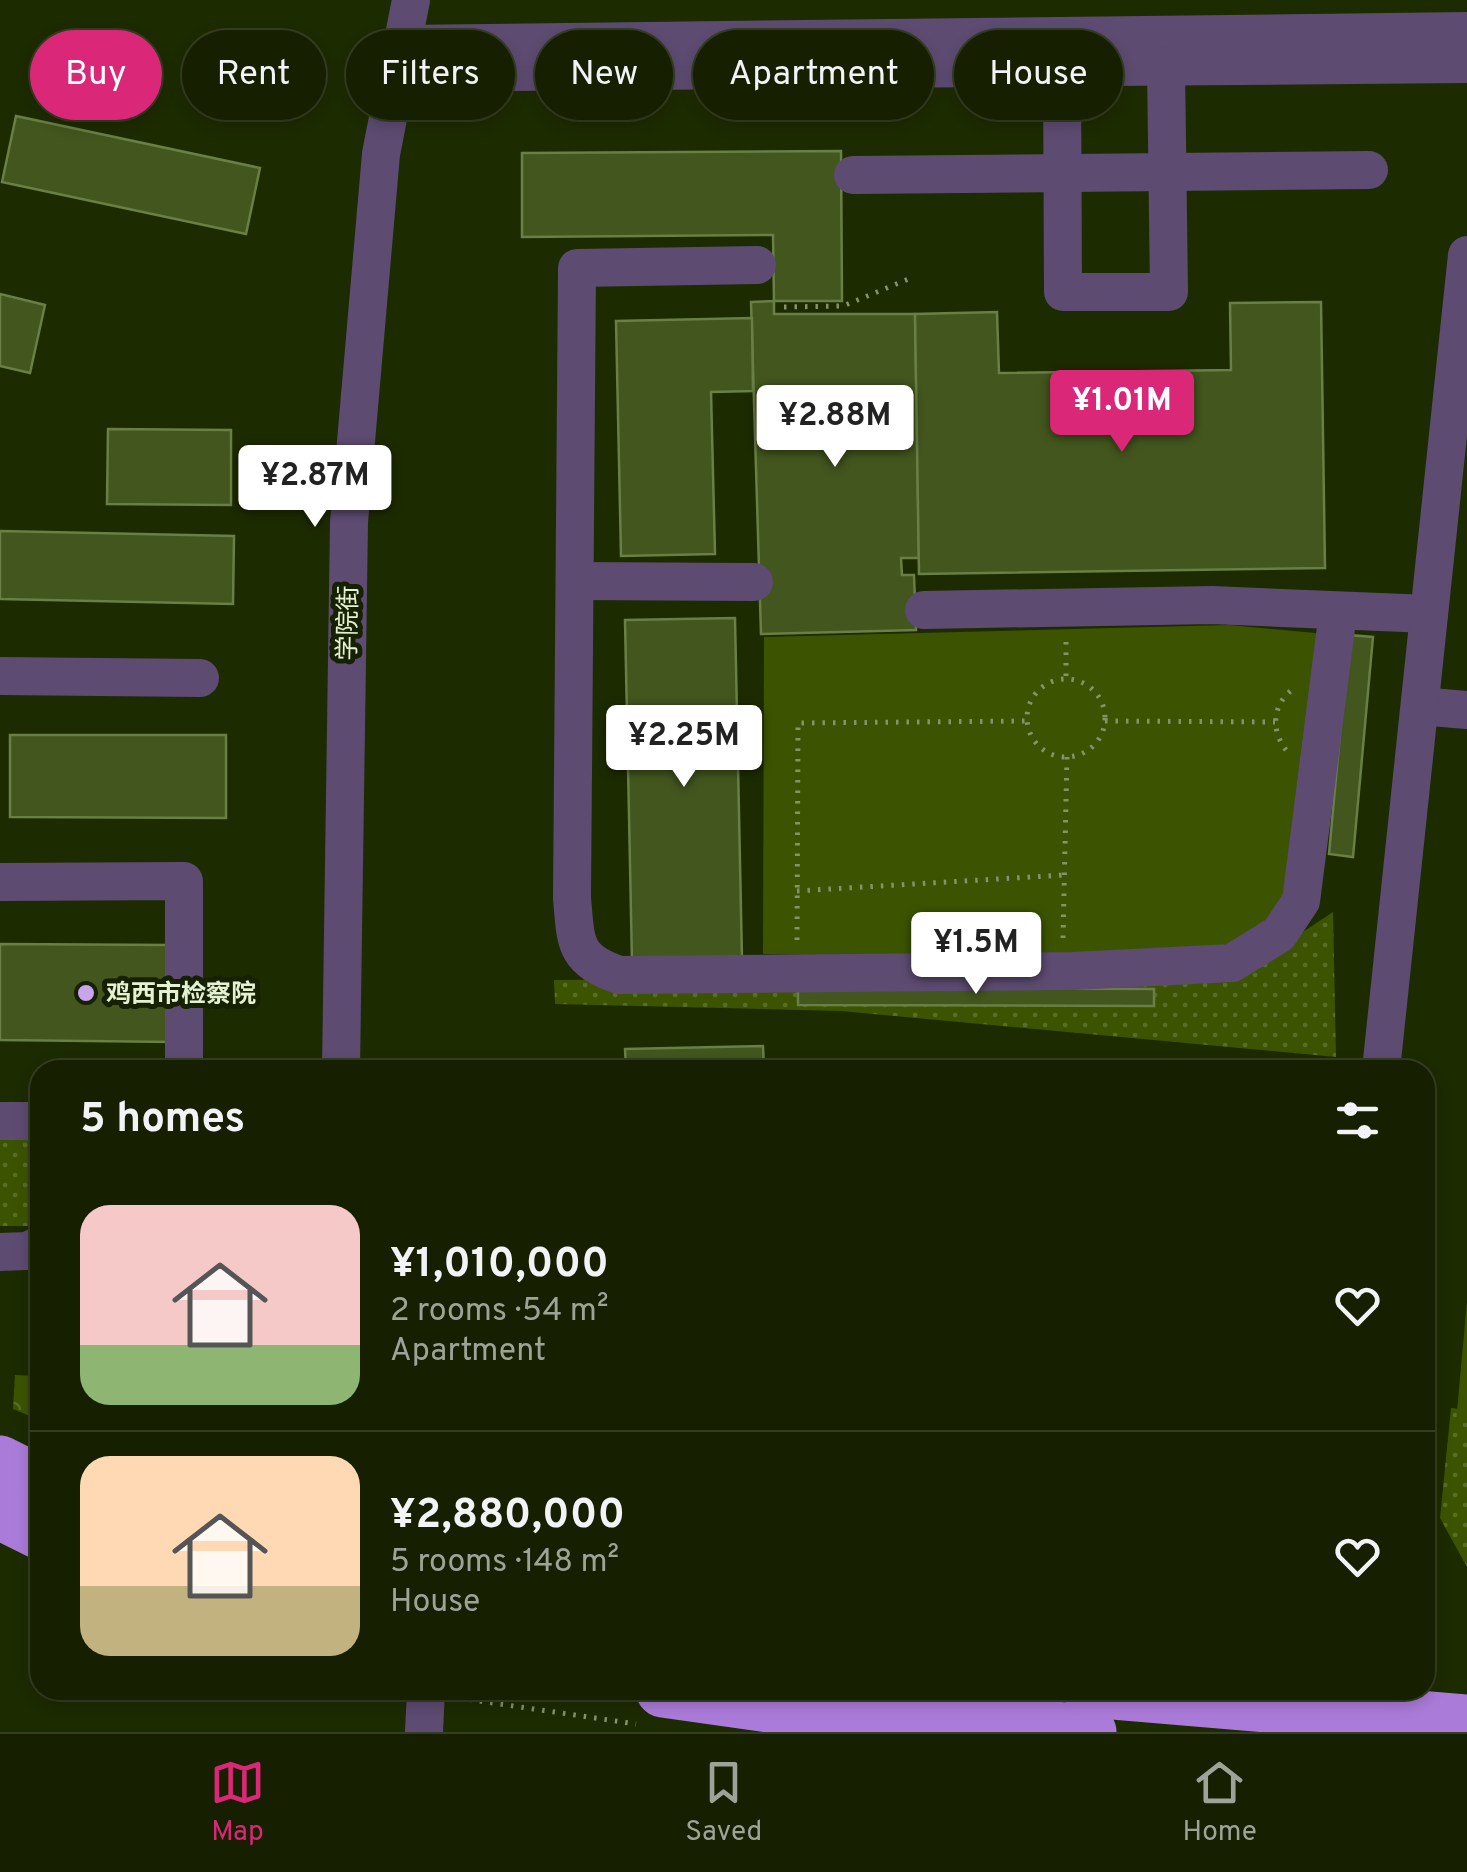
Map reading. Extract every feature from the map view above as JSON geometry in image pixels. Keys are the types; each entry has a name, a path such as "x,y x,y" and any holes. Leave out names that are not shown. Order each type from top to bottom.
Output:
{"highway":[{"path":"0,1463 30,1479"},
{"path":"0,1512 30,1527"},
{"path":"1202,1700 1467,1722"},
{"path":"651,1707 776,1706 1089,1732"}],"street":[{"name":"学院街","path":"405,30 411,0"},
{"path":"515,56 1467,31"},
{"path":"515,60 954,66"},
{"path":"1123,66 1467,64"},
{"path":"1062,120 1064,292 1169,292 1166,66"},
{"name":"学院街","path":"341,1060 349,522 382,154 388,120"},
{"path":"853,176 1370,170"},
{"path":"1382,1060 1467,254"},
{"path":"757,265 577,268 572,898 576,942 593,966 618,975 1063,971 1232,964 1279,934 1301,901 1338,612"},
{"path":"575,582 754,582"},
{"path":"924,610 1212,605 1429,614"},
{"path":"0,676 200,678"},
{"path":"1420,706 1467,710"},
{"path":"0,882 184,881 184,1060"},
{"path":"0,1120 30,1121"},
{"path":"0,1252 30,1250"},
{"path":"424,1732 426,1700"}],"path":[{"path":"784,307 843,306 910,278"},
{"path":"1066,679 1090,687 1104,708 1105,720 1095,744 1085,752 1067,756 1047,752 1037,744 1027,720 1034,696 1054,681 1066,679"},
{"path":"797,973 798,722 1027,720"},
{"path":"1105,720 1275,722"},
{"path":"1063,971 1067,756"},
{"path":"797,891 1064,875"},
{"path":"553,1700 651,1707"}],"green space":[{"path":"1229,625 1325,634 1301,889 1272,930 1178,961 763,954 764,637"},
{"path":"1333,912 1336,1057 841,1011 555,1004 554,980 1238,975"},
{"path":"0,1139 30,1139 30,1226 0,1226"},
{"path":"1467,1301 1467,1423 1456,1422"},
{"path":"15,1375 30,1376 30,1416 13,1409"},
{"path":"1451,1408 1467,1410 1467,1567 1440,1518"}],"building":[{"path":"16,116 260,168 246,234 2,182"},
{"path":"841,151 842,301 774,301 773,235 522,237 522,153"},
{"path":"0,294 45,305 30,373 0,366"},
{"path":"774,301 774,314 915,314 919,558 901,558 902,575 914,575 916,630 761,634 751,302"},
{"path":"1321,302 1325,568 919,574 915,314 997,312 999,373 1231,370 1230,303"},
{"path":"752,318 753,391 711,392 715,554 621,556 616,321"},
{"path":"108,429 231,430 231,505 107,504"},
{"path":"0,531 234,536 233,604 0,599"},
{"path":"735,618 742,960 632,962 625,620"},
{"path":"1349,635 1373,637 1353,857 1329,854"},
{"path":"10,735 226,735 226,818 10,817"},
{"name":"鸡西市检察院","path":"0,944 173,945 173,1042 0,1040"},
{"path":"798,988 1154,989 1154,1006 798,1005"},
{"path":"763,1046 764,1060 626,1060 625,1049"}],"place":[{"name":"鸡西市检察院","path":"86,993"}]}
